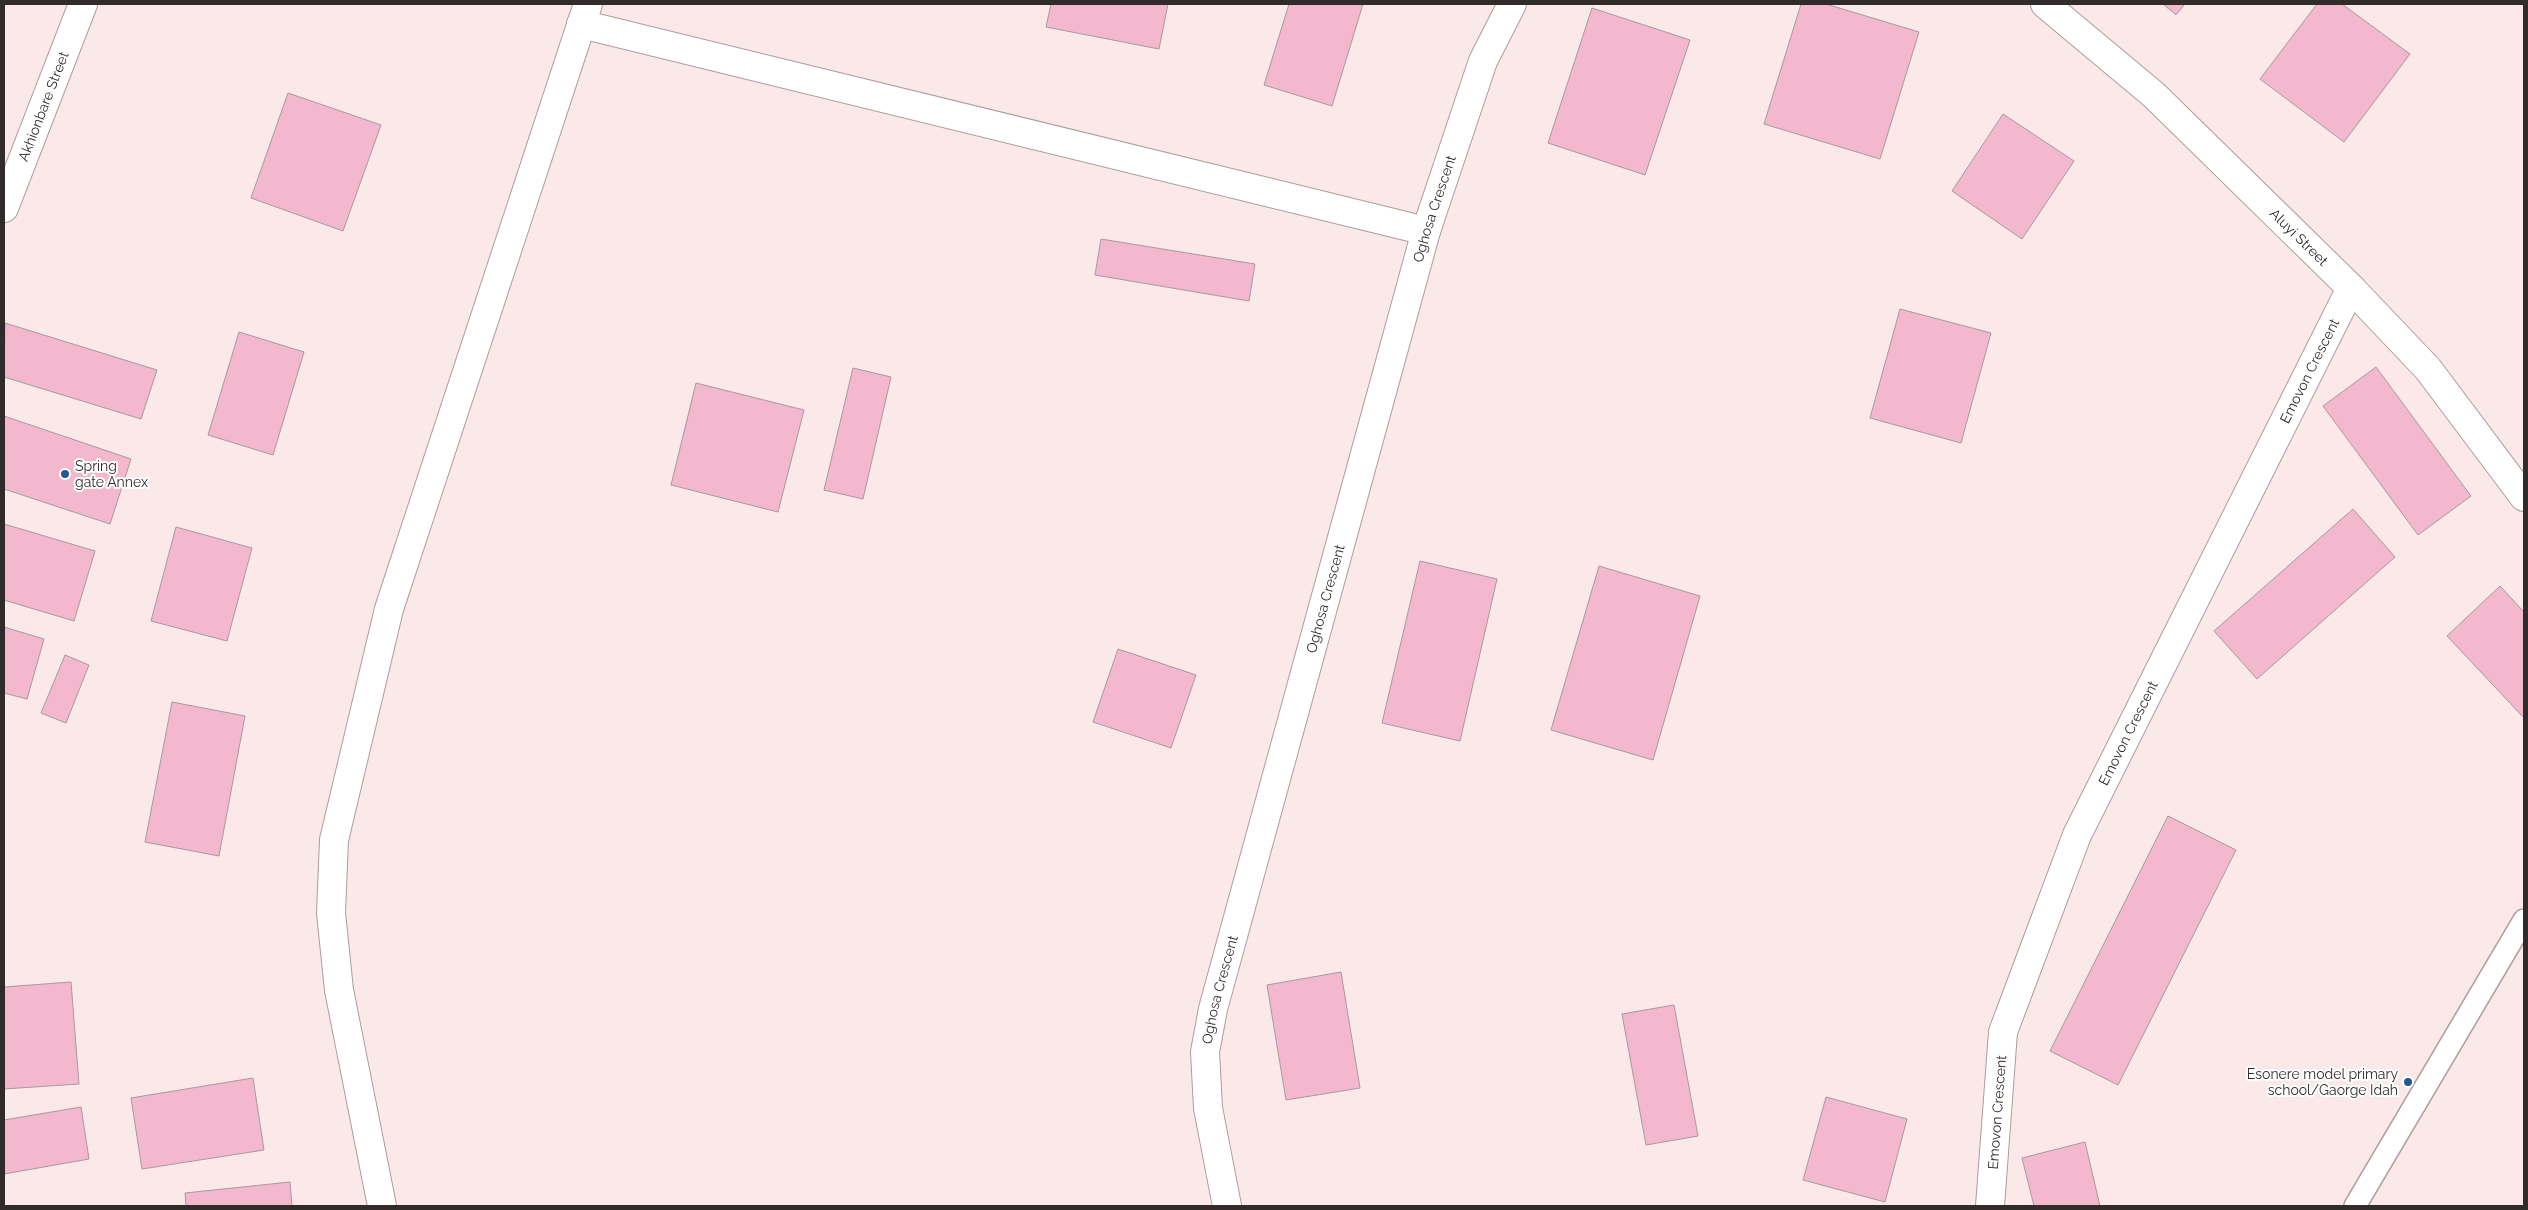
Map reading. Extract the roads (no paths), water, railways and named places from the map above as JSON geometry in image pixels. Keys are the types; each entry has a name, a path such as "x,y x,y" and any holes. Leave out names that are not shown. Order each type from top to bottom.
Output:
{"street":[{"name":"Akhionbare Street","path":"4,208 83,4"},
{"name":"Oghosa Crescent","path":"1227,1206 1208,1108 1205,1052 1213,1009 1426,231 1483,61 1512,4"},
{"name":"Aluyi Street","path":"2045,4 2154,95 2351,288 2428,370 2524,497"},
{"path":"382,1206 339,990 331,913 334,840 389,609 584,14 1426,231"},
{"name":"Emovon Crescent","path":"1990,1206 2003,1032 2077,836 2351,288"}],"lane":[{"path":"2355,1206 2524,920"}],"place":[{"name":"Spring gate Annex","path":"65,474"},
{"name":"Esonere model primary school/Gaorge Idah","path":"2408,1082"}]}
